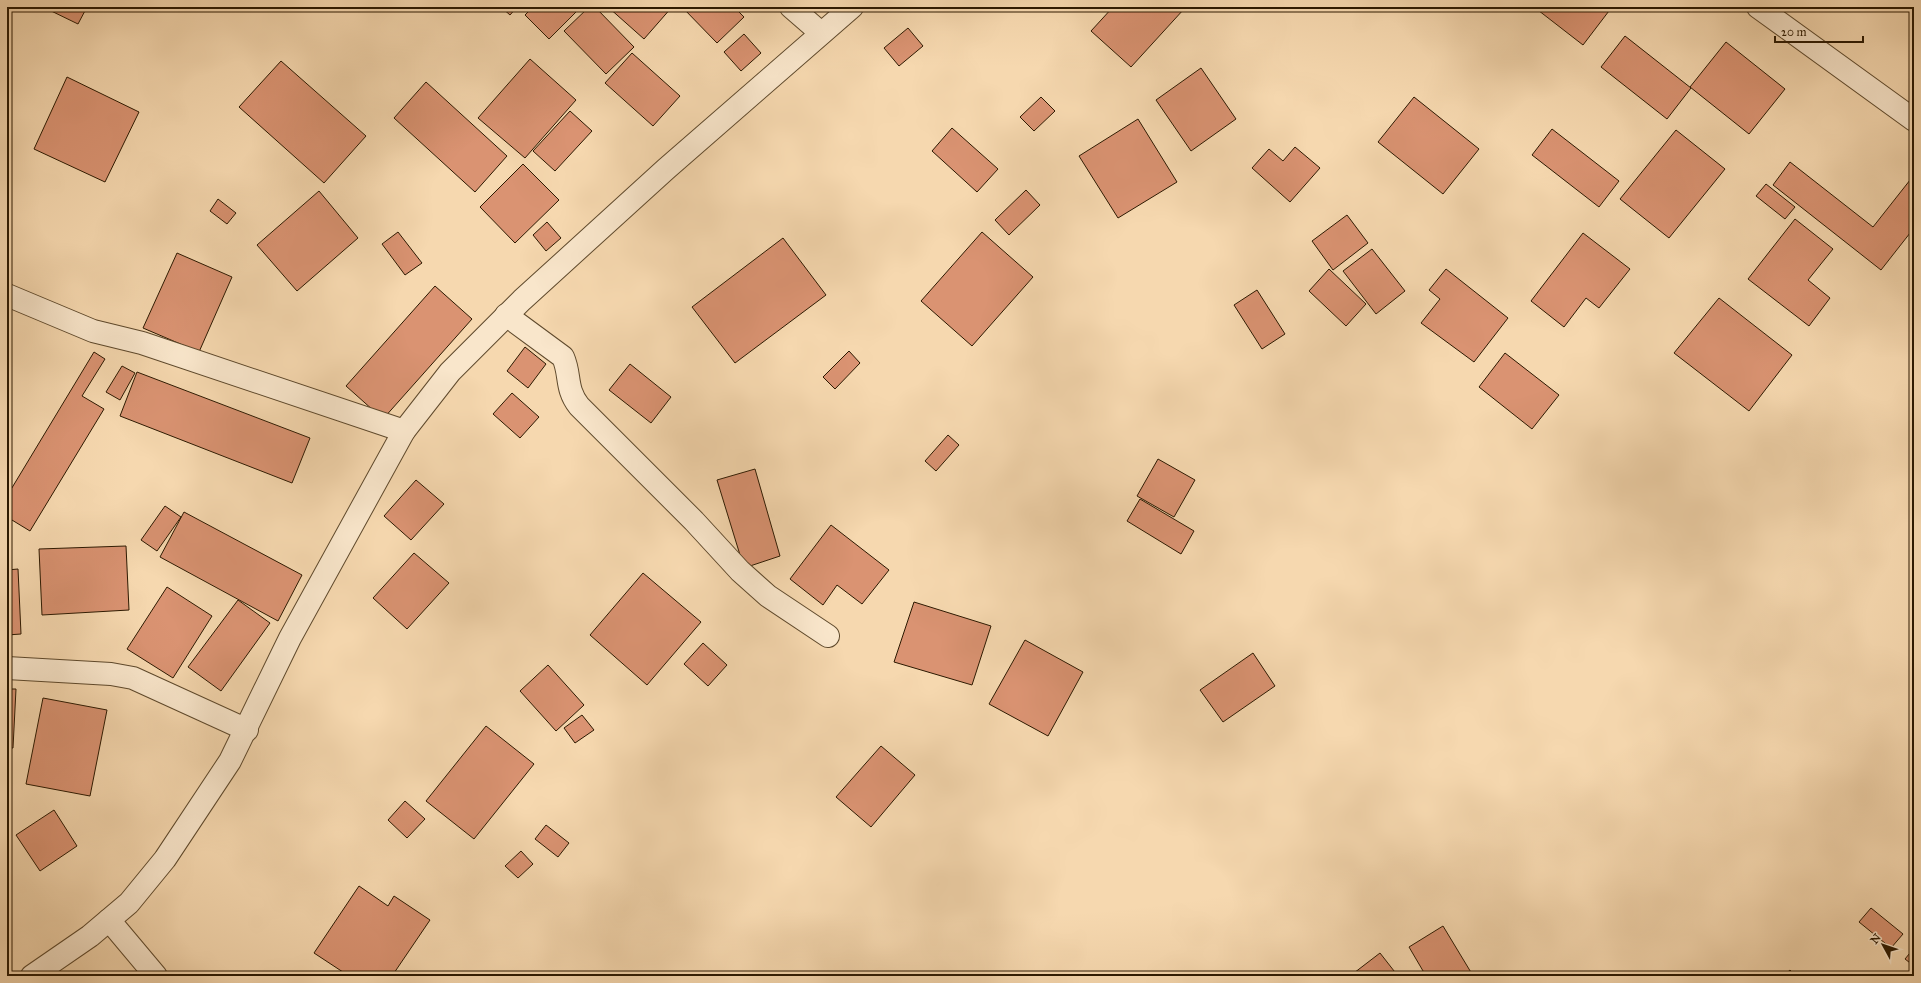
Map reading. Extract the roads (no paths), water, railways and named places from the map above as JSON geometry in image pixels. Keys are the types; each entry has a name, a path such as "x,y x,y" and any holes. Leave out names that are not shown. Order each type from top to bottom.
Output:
{"street":[{"path":"791,7 821,33"},
{"path":"32,976 90,936 129,903 165,859 230,761 247,730 290,638 404,431 450,372 506,315 666,169 852,7"},
{"path":"1758,7 1914,120"},
{"path":"7,295 93,330 142,343 404,431"},
{"path":"506,315 563,357 567,365 569,389 572,398 694,520 725,556 768,596 828,636"},
{"path":"7,668 111,674 133,678 247,730"},
{"path":"109,920 156,976"}]}
